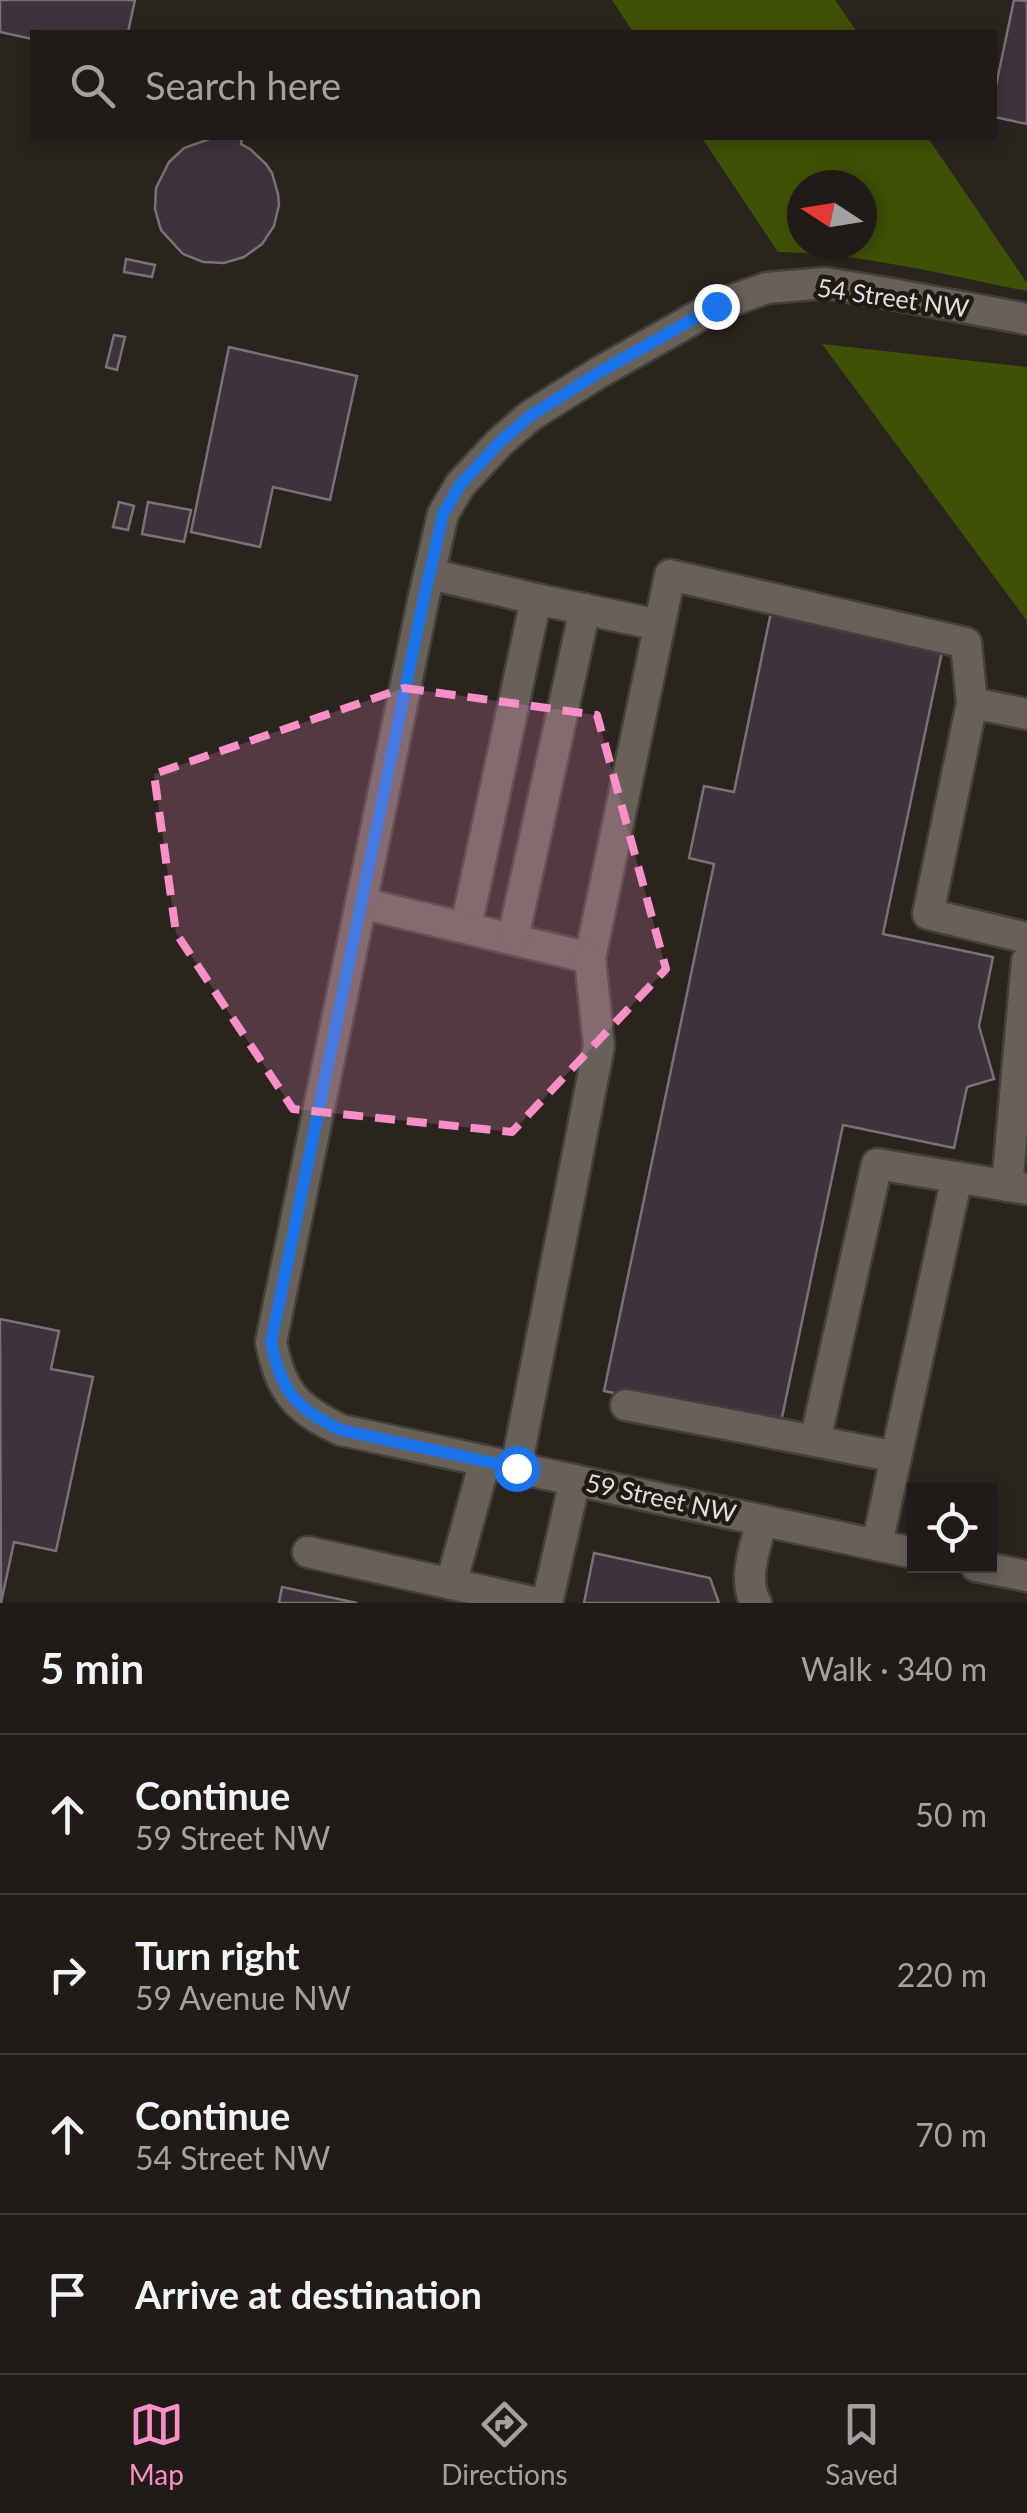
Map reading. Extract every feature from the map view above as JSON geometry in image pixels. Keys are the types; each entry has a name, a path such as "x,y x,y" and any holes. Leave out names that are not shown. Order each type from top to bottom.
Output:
{"street":[{"name":"54 Street NW","path":"297,1404 276,1364 271,1342 443,514 460,485 500,442 544,407 716,306 767,288 824,284 1027,320"},
{"path":"430,574 659,626"},
{"path":"516,1468 599,1046 590,958 670,576 966,643 972,704 928,914 1027,938"},
{"path":"466,927 536,599"},
{"path":"513,938 585,609"},
{"path":"972,704 1027,714"},
{"path":"361,903 590,958"},
{"path":"814,1441 877,1164 1017,1188 1027,961"},
{"path":"877,1545 957,1178"},
{"name":"59 Street NW","path":"297,1404 341,1430 907,1551"},
{"path":"626,1405 896,1457"},
{"path":"452,1584 485,1461"},
{"path":"547,1603 575,1480"},
{"path":"756,1603 750,1572 762,1520"},
{"path":"308,1552 537,1603"},
{"path":"997,1570 1027,1576"}],"highlighted area":[{"path":"404,688 597,715 666,969 512,1132 293,1109 176,933 154,774"}],"green space":[{"path":"612,0 835,0 856,30 632,30"},
{"path":"703,140 929,140 1027,283 1027,291 864,260 877,260 877,170 787,170 787,252 778,252"},
{"path":"822,344 1027,367 1027,621"}],"building":[{"path":"0,0 135,0 128,30 30,30 30,39 0,32"},
{"path":"1014,0 1027,1 1027,124 997,118 997,81"},
{"path":"206,140 242,140 241,144 272,173 279,205 274,226 262,244 244,257 224,263 203,262 183,254 161,230 155,209 156,188 169,162 184,148"},
{"path":"126,259 155,265 152,277 124,272"},
{"path":"114,335 125,337 117,370 106,367"},
{"path":"229,347 357,376 330,500 273,487 260,547 191,532"},
{"path":"119,502 134,506 128,530 113,527"},
{"path":"148,502 191,510 184,542 142,534"},
{"path":"771,612 943,647 883,934 993,957 979,1026 994,1079 967,1087 954,1148 843,1125 780,1427 604,1391 714,864 689,858 704,786 734,792"},
{"path":"0,1319 59,1331 51,1369 93,1377 56,1551 14,1542 1,1603"},
{"path":"594,1553 710,1578 719,1603 584,1603"},
{"path":"282,1587 357,1603 279,1603"}],"route":[{"path":"516,1468 341,1430 316,1418 297,1404 276,1364 271,1342 443,514 460,485 530,416 716,306"}]}
